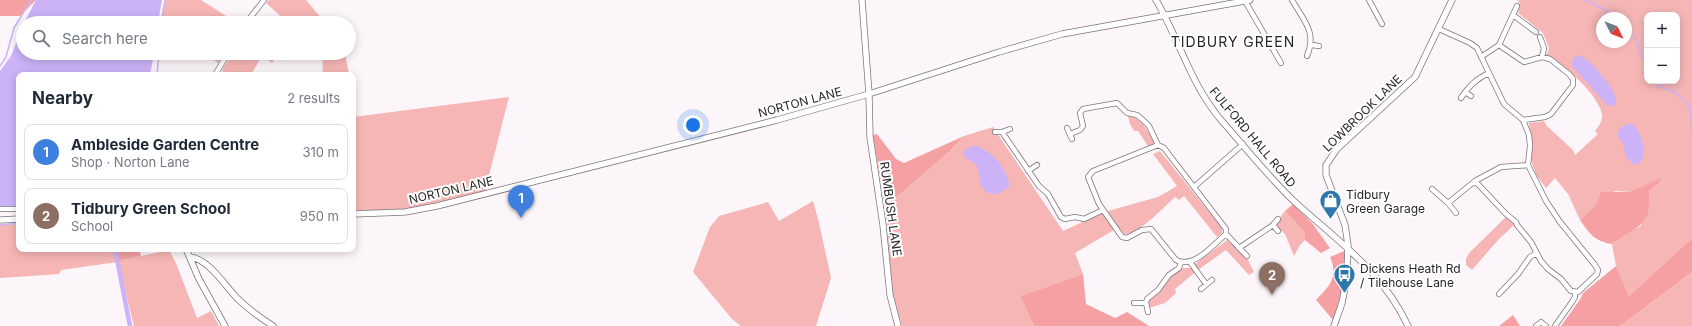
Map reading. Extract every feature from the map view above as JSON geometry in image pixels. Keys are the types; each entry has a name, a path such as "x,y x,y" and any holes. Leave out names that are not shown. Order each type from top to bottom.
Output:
{"street":[{"path":"251,16 262,2 255,0"},
{"name":"RUMBUSH LANE","path":"862,0 870,94 870,137 883,225 890,295 898,326"},
{"name":"FULFORD HALL ROAD","path":"1156,0 1204,99 1285,193 1364,263 1380,281 1402,313 1408,326"},
{"path":"1292,0 1310,29 1312,45 1307,56"},
{"path":"1369,0 1382,24"},
{"name":"LOWBROOK LANE","path":"1334,326 1342,303 1347,277 1347,248 1345,225 1326,175 1326,165 1337,149 1415,77 1452,0"},
{"path":"1247,1 1281,63"},
{"name":"NORTON LANE","path":"356,214 405,212 437,206 731,132 870,94 1033,42 1080,30 1247,1"},
{"path":"1481,57 1499,44 1517,6"},
{"path":"1513,15 1536,32"},
{"path":"1439,29 1474,45 1504,104 1523,120 1529,135 1530,146 1528,165 1546,201 1560,222 1598,270 1597,274 1581,290 1575,292 1571,291 1561,279 1548,269 1516,222 1506,214 1475,181"},
{"path":"1540,37 1544,48 1542,57"},
{"path":"1499,44 1524,62 1542,57 1550,59 1573,79 1572,85 1551,114 1545,117 1523,120"},
{"path":"1312,45 1319,46"},
{"path":"217,72 224,60"},
{"path":"1461,98 1477,79 1489,73"},
{"path":"1465,92 1471,96"},
{"path":"1070,134 1084,126 1080,113 1083,109 1117,103 1127,113 1137,115 1149,126 1158,145 1164,148 1225,226 1226,234 1247,256"},
{"path":"1067,128 1072,139"},
{"path":"995,132 1002,132 1010,129"},
{"path":"1002,132 1039,186 1048,194 1061,217 1065,219 1075,217 1084,219 1103,210"},
{"path":"1194,187 1243,144"},
{"path":"1158,145 1089,174 1088,177 1099,204 1122,237 1127,238 1147,228 1151,230 1176,260 1181,262 1190,262 1226,234"},
{"path":"1028,171 1038,165"},
{"path":"1448,204 1475,181 1501,166 1528,165"},
{"path":"1432,189 1456,213"},
{"path":"0,209 16,209"},
{"path":"0,220 16,219"},
{"path":"1239,248 1273,225 1278,219"},
{"path":"1273,225 1278,231"},
{"path":"187,252 199,279 225,326"},
{"path":"1499,294 1518,274 1530,257 1537,253"},
{"path":"190,258 200,260 214,272 238,299 257,316 273,326"},
{"path":"1148,312 1146,303 1149,296 1158,290 1169,275 1179,268 1181,262"},
{"path":"1190,262 1206,284"},
{"path":"1201,288 1212,280"},
{"path":"1555,326 1575,298 1575,292"},
{"path":"1134,303 1146,303"},
{"path":"1536,326 1541,322 1546,326"}],"shaded area":[{"path":"0,0 36,0 20,16 0,16"},
{"path":"36,0 162,0 159,16 28,16"},
{"path":"165,0 201,0 226,16 162,16"},
{"path":"269,0 306,0 319,16 280,16 266,3"},
{"path":"1518,0 1692,0 1692,238 1629,296 1616,266 1612,244 1619,237 1641,226 1649,191 1658,184 1630,192 1615,191 1597,203 1580,220 1568,194 1555,178 1546,188 1536,175 1531,160 1532,146 1529,123 1544,121 1547,126 1573,150 1575,155 1598,134 1595,131 1601,123 1601,109 1589,91 1571,73 1562,65 1546,56 1549,48 1543,33 1518,13 1520,5"},
{"path":"16,44 16,60 153,60 151,72 16,72 16,206 0,206 0,71 11,56"},
{"path":"1578,55 1593,65 1604,78 1613,90 1616,100 1615,104 1612,106 1607,105 1572,66 1573,59"},
{"path":"228,60 260,60 253,72 223,72 222,70"},
{"path":"322,60 346,60 348,72 323,72"},
{"path":"509,97 485,191 405,210 356,210 356,117"},
{"path":"1128,116 1133,117 1148,130 1155,144 1148,146 1138,131 1134,131"},
{"path":"1631,123 1642,138 1644,152 1643,158 1634,165 1626,157 1623,144 1617,134 1621,127"},
{"path":"993,127 1063,231 1100,214 1103,214 1114,230 1075,253 1083,274 1020,296 1034,326 902,326 893,296 885,207 950,151 964,136"},
{"path":"877,134 896,159 904,163 964,136 950,151 885,207 873,135"},
{"path":"975,145 988,152 998,161 1008,179 1010,186 998,194 988,193 981,186 976,165 965,157 963,153 965,150"},
{"path":"1160,151 1222,228 1222,233 1217,237 1184,196 1179,200 1175,197 1151,220 1130,233 1124,234 1117,226 1108,211 1158,197 1177,186 1153,154"},
{"path":"1661,178 1658,184 1649,191 1649,210 1646,218 1638,227 1612,244 1601,241 1593,236 1580,220 1597,203 1601,192 1630,192"},
{"path":"813,201 831,278 816,326 741,326 732,319 693,272 710,227 719,216 768,202 779,221"},
{"path":"1293,204 1312,223 1330,248 1321,253 1305,240 1304,232 1285,211"},
{"path":"1285,211 1304,232 1305,240 1300,245 1294,256 1285,234 1277,227 1280,220 1279,219"},
{"path":"1507,216 1514,222 1514,225 1498,240 1472,270 1466,265 1466,259 1469,253"},
{"path":"0,224 16,224 16,252 116,252 118,261 160,252 170,252 176,263 197,318 211,311 219,326 134,326 118,262 61,270 59,274 0,278"},
{"path":"1692,238 1692,272 1620,326 1561,326 1583,293 1616,266 1629,296"},
{"path":"1227,240 1247,258 1254,272 1249,275 1226,250 1175,289 1176,293 1165,303 1149,308 1147,302 1150,298 1159,293 1167,279 1183,268 1190,268"},
{"path":"1344,251 1344,278 1333,320 1316,300 1329,286 1333,276 1333,264 1330,257"},
{"path":"116,252 140,252 141,256 118,261"},
{"path":"1692,272 1692,326 1620,326"},
{"path":"1083,274 1086,304 1115,318 1127,312 1149,326 1034,326 1020,296"},
{"path":"1513,315 1520,326 1499,326"}],"waterway":[{"path":"21,16 31,0"},
{"path":"162,16 165,0"},
{"path":"1585,0 1608,12"},
{"path":"0,66 6,57 16,25"},
{"path":"1632,33 1644,61"},
{"path":"157,72 158,60"},
{"path":"1656,84 1676,93 1690,107 1692,133"},
{"path":"1,225 16,223"},
{"path":"116,252 130,326"}],"place":[{"name":"Ambleside Garden Centre","path":"521,218"},
{"name":"Tidbury Green Garage","path":"1331,220"},
{"name":"Dickens Heath Rd / Tilehouse Lane","path":"1345,294"},
{"name":"Tidbury Green School","path":"1272,295"}],"district":[{"name":"TIDBURY GREEN","path":"1233,41"}]}
